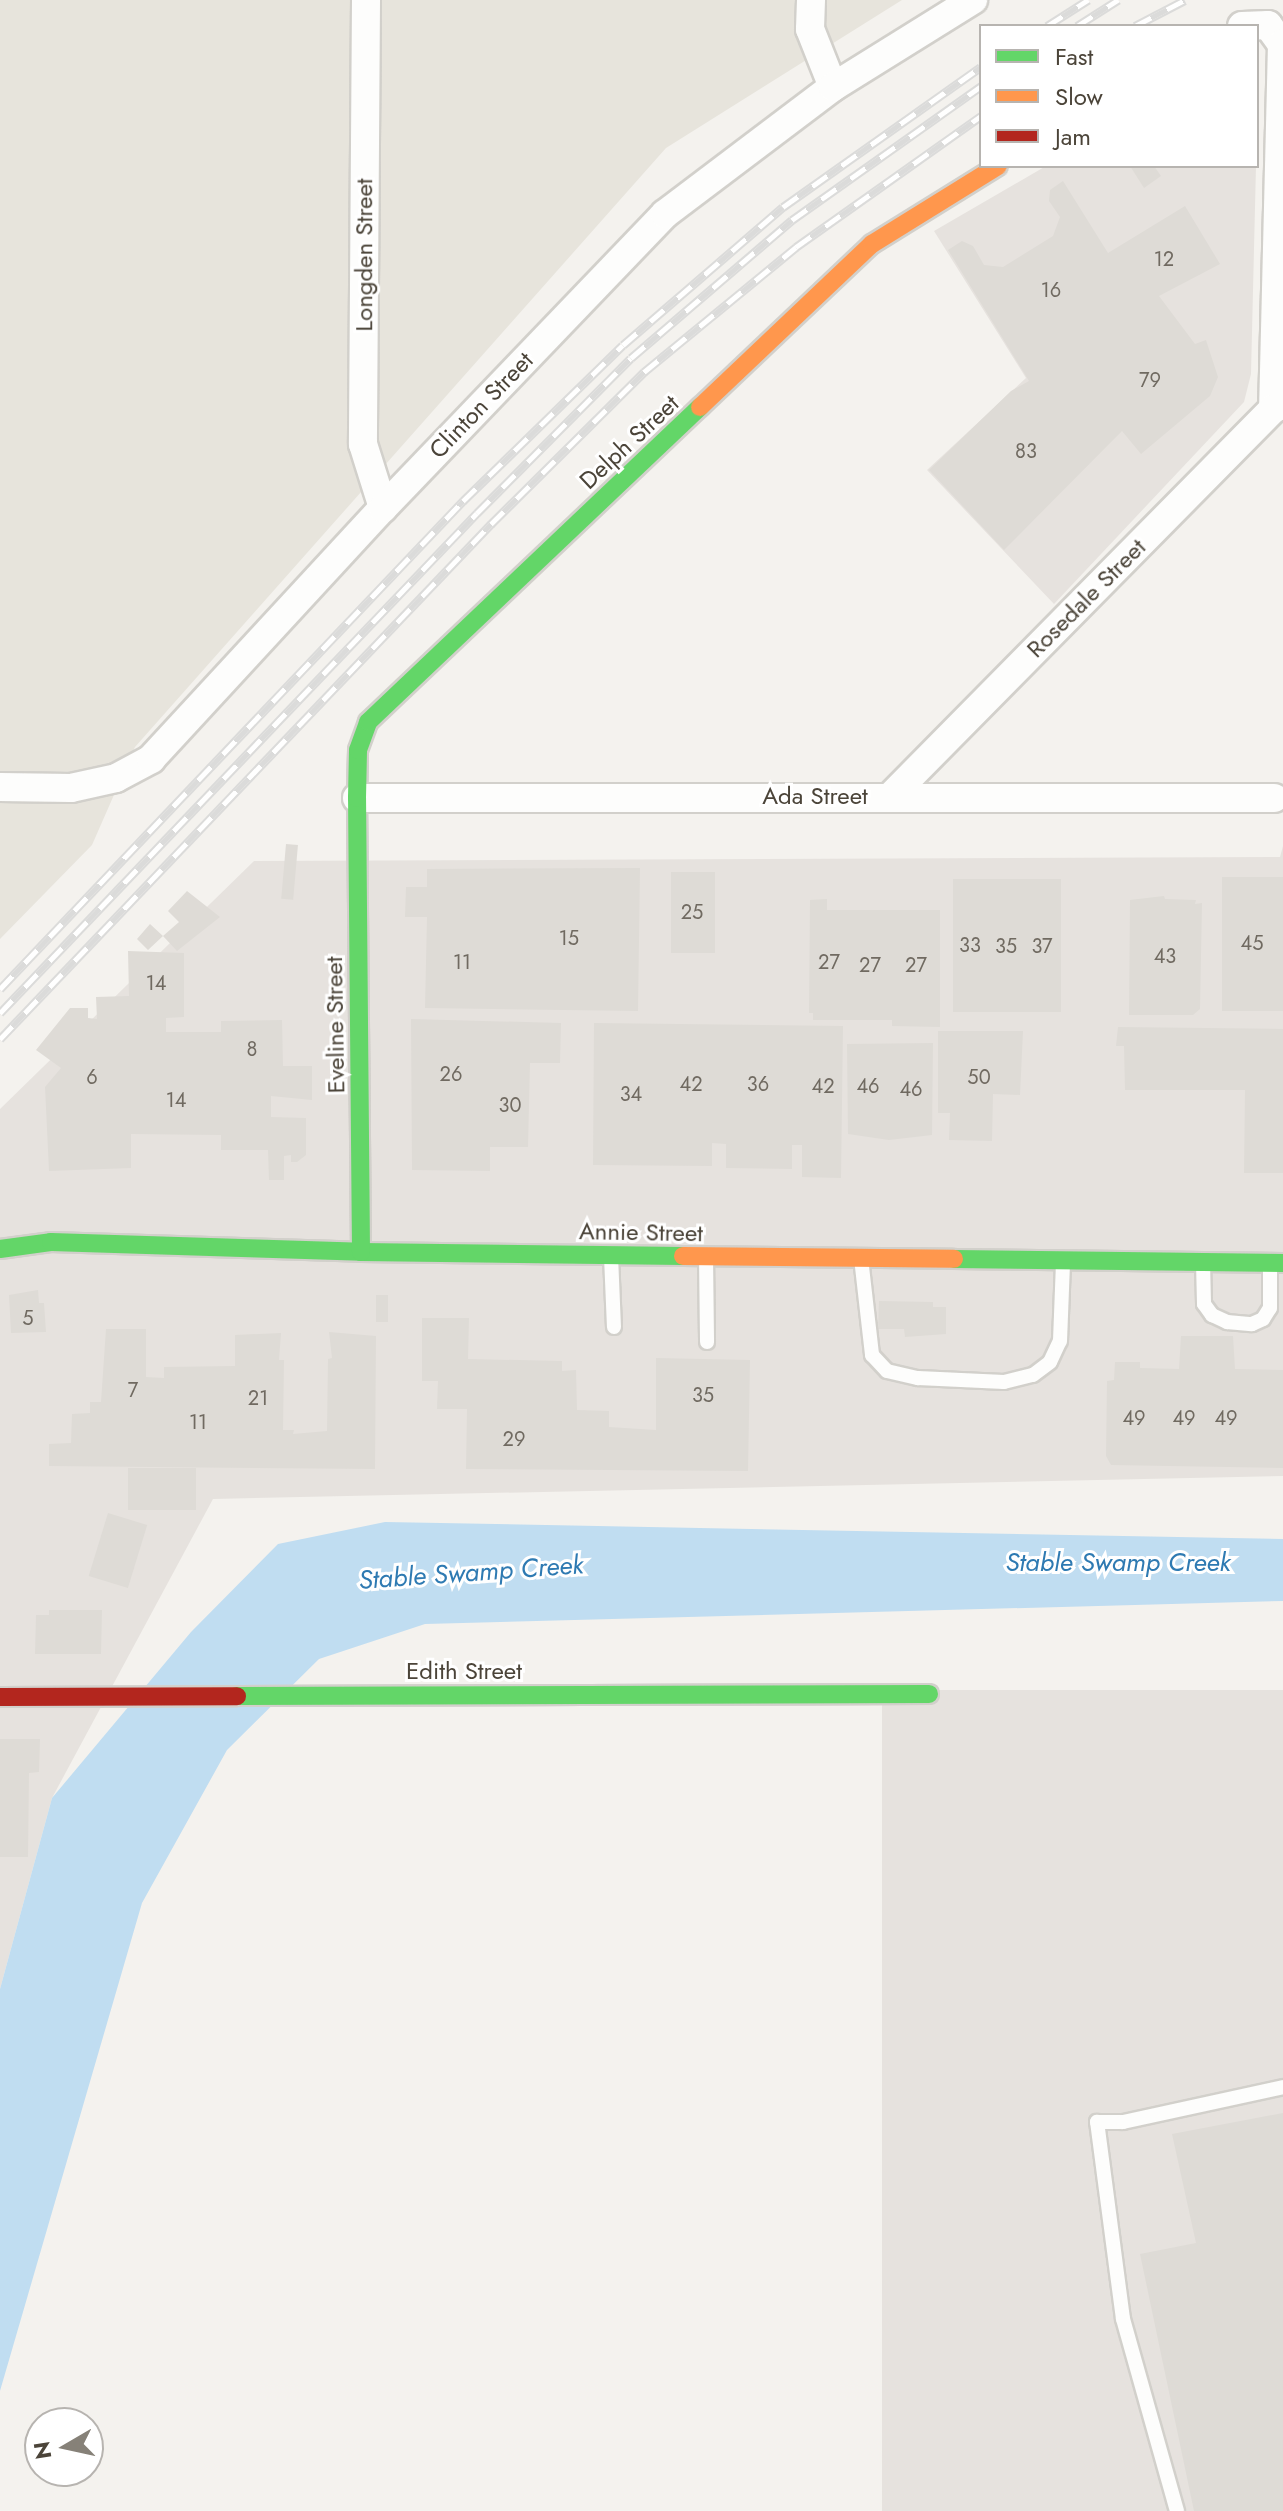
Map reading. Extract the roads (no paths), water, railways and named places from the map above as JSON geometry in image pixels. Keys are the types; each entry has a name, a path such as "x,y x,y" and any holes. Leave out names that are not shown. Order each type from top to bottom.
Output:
{"street":[{"name":"Longden Street","path":"366,0 363,444 383,508"},
{"path":"811,0 810,29 833,87"},
{"name":"Clinton Street","path":"0,787 71,788 116,778 151,759 383,508 665,214 833,87 973,0"},
{"path":"1259,25 1268,25 1282,44 1278,406"},
{"name":"Delph Street","path":"357,798 358,750 368,722 872,244 995,168"},
{"name":"Rosedale Street","path":"891,796 1278,406"},
{"name":"Ada Street","path":"357,798 1274,798"},
{"name":"Eveline Street","path":"357,798 361,1252"},
{"name":"Annie Street","path":"0,1249 51,1242 361,1252 1277,1263"},
{"name":"Edith Street","path":"0,1697 929,1694"}],"lane":[{"path":"611,1255 614,1327"},
{"path":"706,1256 707,1342"},
{"path":"861,1258 872,1355 887,1371 918,1378 1004,1382 1033,1375 1050,1362 1060,1341 1063,1261"},
{"path":"1203,1262 1204,1304 1212,1315 1227,1322 1252,1324 1263,1319 1270,1308 1277,1263"},
{"path":"1177,2511 1123,2319 1097,2122 1123,2122 1283,2087"}],"water":[{"name":"Stable Swamp Creek","path":"385,1522 1283,1539 1283,1601 425,1624 319,1659 227,1750 142,1903 0,2391 0,1989 52,1798 191,1632 278,1544"}],"railway":[{"path":"1050,24 1088,0"},
{"path":"1080,24 1118,0"},
{"path":"1139,24 1185,0"},
{"path":"0,989 463,501 623,345 783,207 979,68"},
{"path":"0,1013 477,513 631,358 792,220 979,87"},
{"path":"0,1039 491,524 644,372 796,247 979,117"}]}
